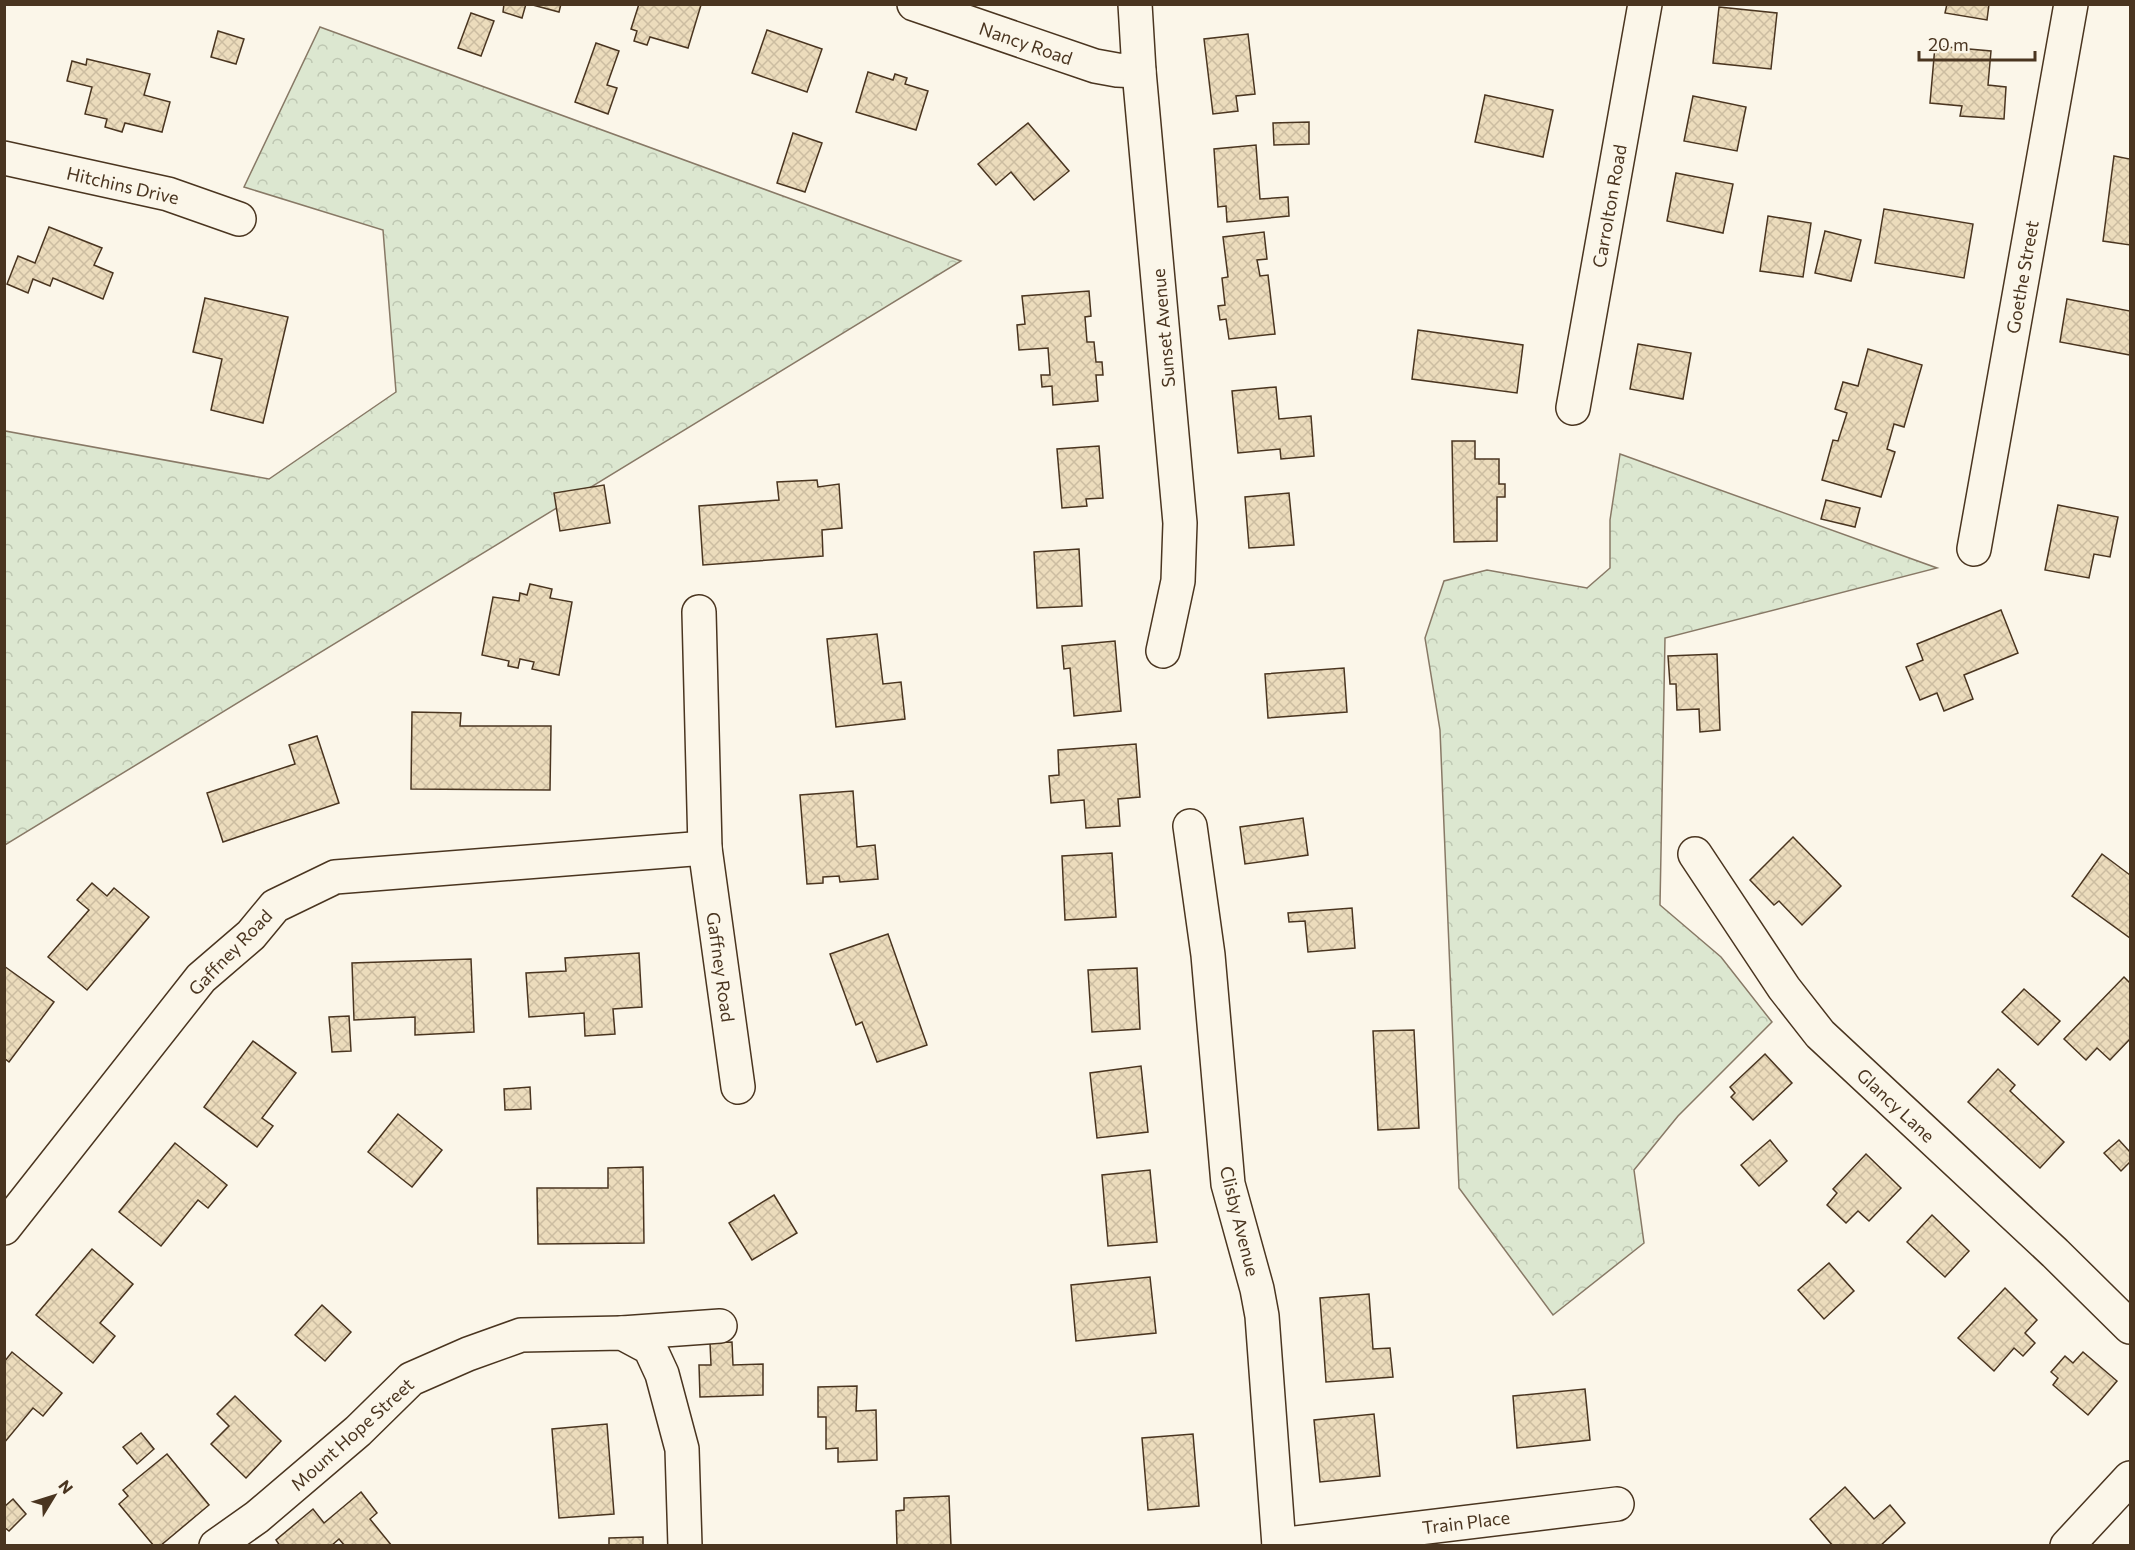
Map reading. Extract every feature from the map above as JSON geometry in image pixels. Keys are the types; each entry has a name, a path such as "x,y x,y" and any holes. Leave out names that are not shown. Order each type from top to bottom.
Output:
{"street":[{"name":"Nancy Road","path":"914,4 1095,66 1139,71"},
{"name":"Sunset Avenue","path":"1135,4 1139,71 1180,523 1178,581 1163,651"},
{"name":"Carrolton Road","path":"1573,408 1645,4"},
{"name":"Goethe Street","path":"1974,549 2071,4"},
{"name":"Hitchins Drive","path":"4,158 168,194 239,219"},
{"name":"Gaffney Road","path":"699,612 705,848 738,1087"},
{"name":"Clisby Avenue","path":"1190,826 1208,955 1228,1184 1257,1289 1262,1316 1279,1545"},
{"name":"Gaffney Road","path":"4,1228 201,978 250,935 274,906 335,877 705,848"},
{"name":"Glancy Lane","path":"1695,854 1784,988 1820,1034 2042,1240 2130,1327"},
{"path":"622,1333 720,1326"},
{"name":"Mount Hope Street","path":"216,1545 257,1517 341,1445 411,1378 521,1335 622,1333 650,1348 662,1374 682,1449 685,1545"},
{"path":"2067,1545 2130,1478"},
{"name":"Train Place","path":"1279,1545 1617,1504"}],"green space":[{"path":"320,27 961,261 5,845 5,431 269,479 396,392 383,230 244,187"},
{"path":"1620,454 1937,568 1665,638 1660,905 1721,957 1772,1022 1678,1116 1634,1170 1644,1243 1553,1315 1459,1188 1440,730 1425,638 1444,581 1487,570 1587,588 1610,568 1610,520"}],"building":[{"path":"504,4 526,4 522,18 503,12"},
{"path":"529,4 561,4 559,12"},
{"path":"639,4 701,5 688,48 650,37 647,45 634,41 637,31 631,29"},
{"path":"1947,4 1989,4 1987,20 1945,13"},
{"path":"1719,7 1777,13 1771,69 1713,63"},
{"path":"471,13 494,21 481,56 458,48"},
{"path":"767,30 822,49 807,92 752,73"},
{"path":"218,31 244,39 236,64 211,57"},
{"path":"1248,34 1255,94 1236,96 1238,111 1213,114 1204,39"},
{"path":"596,43 619,51 607,85 617,88 608,114 575,102"},
{"path":"1935,46 1991,51 1988,85 2006,87 2004,119 1960,116 1962,106 1930,103"},
{"path":"87,59 150,74 144,95 170,102 162,132 125,123 122,132 105,127 107,119 85,114 92,87 67,81 72,61 86,65"},
{"path":"868,72 893,80 895,74 907,78 905,84 928,91 916,130 856,112"},
{"path":"1485,95 1553,110 1543,157 1475,142"},
{"path":"1693,96 1746,107 1737,151 1684,141"},
{"path":"1309,122 1309,144 1274,145 1273,123"},
{"path":"1028,123 1069,171 1034,200 1011,172 996,185 978,164"},
{"path":"793,133 822,143 805,192 777,183"},
{"path":"1256,145 1260,199 1288,197 1289,216 1227,222 1226,206 1218,207 1214,149"},
{"path":"2114,156 2130,159 2130,245 2103,241"},
{"path":"1676,173 1733,184 1723,233 1667,221"},
{"path":"1884,209 1973,224 1964,278 1875,263"},
{"path":"1768,216 1811,223 1803,277 1760,271"},
{"path":"49,227 102,248 94,265 113,273 103,299 53,278 50,286 33,279 28,293 7,284 18,256 35,263"},
{"path":"1825,231 1861,240 1851,281 1815,273"},
{"path":"1264,232 1267,259 1257,260 1260,276 1268,275 1275,334 1229,339 1226,319 1220,320 1218,306 1225,305 1222,278 1228,277 1223,237"},
{"path":"1089,291 1091,316 1085,317 1087,342 1094,342 1096,362 1102,362 1103,375 1096,375 1098,401 1053,405 1052,386 1042,387 1041,375 1050,375 1048,348 1019,350 1017,325 1025,324 1022,296"},
{"path":"205,298 288,317 263,423 211,410 222,359 193,352"},
{"path":"2067,299 2130,311 2130,355 2060,342"},
{"path":"1418,330 1523,345 1517,393 1412,379"},
{"path":"1638,344 1691,353 1683,399 1630,389"},
{"path":"1868,349 1922,365 1904,427 1894,424 1887,449 1895,452 1881,497 1822,480 1833,440 1838,441 1847,413 1835,409 1843,382 1858,386"},
{"path":"1276,387 1279,419 1311,416 1314,456 1281,459 1280,449 1238,453 1232,391"},
{"path":"1452,441 1475,441 1475,459 1499,459 1499,484 1505,484 1505,497 1497,497 1497,541 1454,542"},
{"path":"1099,446 1103,498 1086,499 1087,506 1062,508 1057,449"},
{"path":"817,480 818,487 839,484 842,528 822,530 823,556 703,565 699,506 779,500 777,482"},
{"path":"604,485 610,523 560,531 554,493"},
{"path":"1289,493 1294,545 1249,548 1245,497"},
{"path":"1826,500 1860,508 1855,527 1821,519"},
{"path":"2058,505 2118,517 2110,557 2094,554 2089,578 2045,570"},
{"path":"1079,549 1082,606 1037,608 1034,552"},
{"path":"530,584 552,589 550,598 572,602 559,675 532,669 534,662 520,659 518,668 508,666 509,661 482,655 493,597 519,601 520,593 527,595"},
{"path":"2001,610 2018,653 1964,675 1973,699 1944,711 1937,693 1920,700 1906,667 1923,660 1917,644"},
{"path":"877,634 883,684 901,682 905,719 836,727 827,639"},
{"path":"1115,641 1121,711 1074,716 1070,668 1064,669 1062,646"},
{"path":"1717,654 1720,730 1700,732 1699,709 1677,710 1676,684 1670,684 1668,656"},
{"path":"1344,668 1347,712 1268,718 1265,674"},
{"path":"412,712 461,713 460,726 551,726 550,790 411,789"},
{"path":"317,736 339,803 223,842 207,793 295,764 289,745"},
{"path":"1136,744 1140,797 1118,799 1120,826 1086,828 1084,800 1051,803 1049,776 1059,775 1058,750"},
{"path":"853,791 857,847 875,845 878,879 840,882 839,876 823,877 823,883 807,884 800,795"},
{"path":"1303,818 1308,855 1245,864 1240,827"},
{"path":"1793,837 1841,886 1802,925 1779,901 1774,905 1750,880"},
{"path":"1112,853 1116,917 1065,920 1062,856"},
{"path":"2102,854 2130,875 2130,938 2072,896"},
{"path":"92,883 107,896 114,888 149,917 87,990 48,957 89,910 77,900"},
{"path":"1352,908 1355,948 1308,952 1305,921 1289,922 1288,913"},
{"path":"888,934 927,1045 877,1062 862,1022 856,1025 830,954"},
{"path":"639,953 642,1007 613,1009 615,1034 585,1036 584,1013 529,1017 526,973 566,971 565,958"},
{"path":"471,959 474,1032 415,1035 415,1017 354,1020 352,963"},
{"path":"4,966 54,1002 9,1062 4,1058"},
{"path":"1137,968 1140,1029 1092,1032 1088,970"},
{"path":"2124,977 2130,983 2130,1039 2110,1060 2097,1048 2086,1060 2064,1039"},
{"path":"2024,989 2060,1021 2038,1045 2002,1012"},
{"path":"349,1016 351,1051 332,1052 329,1017"},
{"path":"1414,1030 1419,1128 1378,1130 1373,1031"},
{"path":"253,1041 296,1073 262,1118 273,1126 257,1147 204,1107"},
{"path":"1765,1054 1792,1083 1753,1120 1731,1097 1735,1093 1730,1087"},
{"path":"1141,1066 1148,1132 1097,1138 1090,1073"},
{"path":"1998,1069 2015,1085 2010,1091 2064,1142 2040,1168 1968,1102"},
{"path":"530,1087 531,1109 505,1110 504,1089"},
{"path":"398,1114 442,1150 412,1187 368,1152"},
{"path":"1770,1140 1787,1161 1759,1186 1741,1165"},
{"path":"2119,1140 2130,1152 2130,1162 2121,1171 2104,1153"},
{"path":"175,1143 227,1185 208,1208 198,1200 161,1246 119,1212"},
{"path":"1866,1154 1901,1188 1869,1221 1858,1211 1846,1223 1827,1205 1837,1193 1833,1189"},
{"path":"643,1167 644,1243 538,1244 537,1188 608,1188 608,1168"},
{"path":"1150,1170 1157,1242 1108,1246 1102,1175"},
{"path":"774,1195 797,1233 752,1260 729,1223"},
{"path":"1932,1215 1969,1251 1945,1277 1907,1242"},
{"path":"92,1249 133,1284 100,1323 115,1336 93,1363 36,1315"},
{"path":"1829,1263 1854,1291 1824,1319 1798,1290"},
{"path":"1150,1277 1156,1333 1076,1341 1071,1285"},
{"path":"2005,1288 2037,1320 2025,1333 2035,1343 2023,1356 2014,1348 1994,1371 1958,1338"},
{"path":"1369,1294 1373,1349 1390,1348 1393,1377 1326,1382 1320,1298"},
{"path":"322,1305 351,1332 325,1361 295,1335"},
{"path":"732,1342 733,1365 763,1364 763,1395 700,1397 699,1365 711,1365 710,1343"},
{"path":"12,1352 62,1393 43,1416 33,1408 4,1443 4,1362"},
{"path":"2083,1352 2117,1381 2088,1415 2053,1385 2058,1378 2051,1372 2065,1356 2073,1363"},
{"path":"857,1386 856,1411 876,1410 877,1460 838,1462 838,1448 826,1449 826,1417 818,1417 818,1387"},
{"path":"1585,1389 1590,1440 1517,1448 1513,1396"},
{"path":"235,1396 281,1441 246,1478 211,1444 229,1426 217,1414"},
{"path":"1374,1414 1380,1476 1320,1482 1314,1420"},
{"path":"607,1424 614,1514 559,1518 552,1429"},
{"path":"141,1433 154,1449 137,1464 123,1447"},
{"path":"1193,1434 1199,1506 1148,1510 1142,1438"},
{"path":"167,1454 209,1505 160,1546 154,1546 119,1504 128,1496 123,1490"},
{"path":"1845,1487 1874,1519 1890,1505 1905,1523 1880,1546 1833,1546 1810,1519"},
{"path":"361,1492 377,1513 370,1519 392,1546 345,1546 339,1539 331,1546 280,1546 276,1540 313,1509 324,1523"},
{"path":"949,1496 951,1546 897,1546 896,1511 904,1510 904,1498"},
{"path":"13,1499 26,1514 9,1531 4,1527 4,1507"},
{"path":"643,1537 643,1546 609,1546 609,1538"}]}
